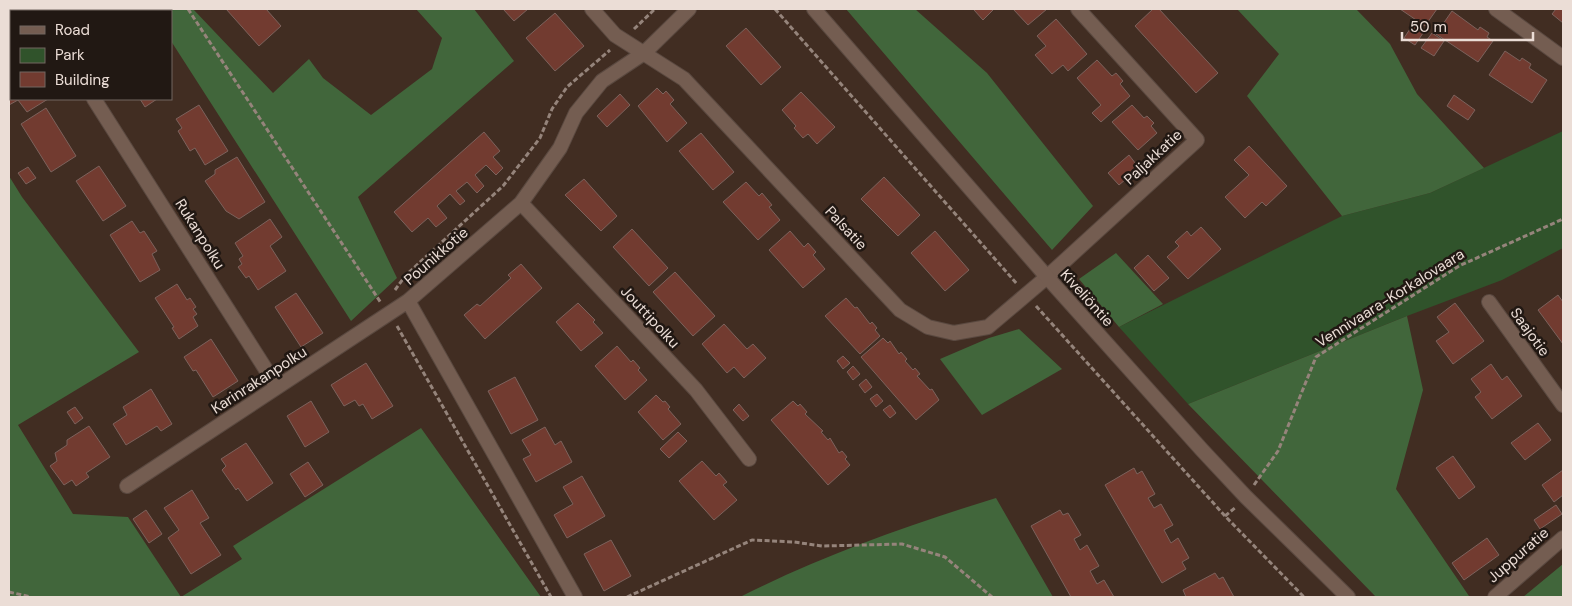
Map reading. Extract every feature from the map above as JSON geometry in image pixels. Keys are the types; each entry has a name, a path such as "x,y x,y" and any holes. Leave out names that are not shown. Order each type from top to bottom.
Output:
{"street":[{"name":"Palsatie","path":"592,9 615,35 684,79 900,310 928,326 954,333 988,327 1047,278"},
{"name":"Pounikkotie","path":"576,597 408,301 521,203 560,148 576,113 602,81 644,53 689,9"},
{"name":"Kiveliöntie","path":"814,9 1047,278 1246,498 1348,597"},
{"name":"Paljakkatie","path":"1047,278 1197,140 1078,9"},
{"path":"1496,9 1563,58"},
{"name":"Rukanpolku","path":"95,100 277,387"},
{"name":"Jouttipolku","path":"521,203 696,390 749,458"},
{"name":"Karinrakanpolku","path":"127,486 408,301"},
{"name":"Saajotie","path":"1488,302 1563,405"},
{"name":"Juppuratie","path":"1495,597 1563,538"}],"path":[{"path":"188,9 384,307 389,299"},
{"path":"395,291 406,275 503,186 540,138 552,109 567,87 655,9"},
{"name":"Vennivaara-Korkalovaara","path":"1225,516 1246,498 1278,451 1316,357 1458,266 1563,219"},
{"path":"389,314 552,597"},
{"path":"627,597 752,540 794,542 822,546 902,544 945,557 992,597"},
{"path":"9,592 31,597"}],"green space":[{"path":"193,9 273,93 309,59 323,78 371,115 432,69 442,38 416,9 474,9 514,61 358,197 397,278 351,321 172,43 172,10 159,10"},
{"path":"846,9 915,9 987,73 1093,206 1052,250"},
{"path":"1237,9 1356,9 1390,44 1417,94 1484,168 1430,193 1342,216 1247,96 1279,54"},
{"path":"1563,131 1563,248 1502,280 1188,404 1119,327 1342,216 1430,193"},
{"path":"9,176 22,197 139,352 18,425 73,514 128,517 181,597 9,597"},
{"path":"1116,253 1163,304 1119,327 1079,279"},
{"path":"1407,316 1423,390 1396,489 1469,596 1467,597 1376,597 1188,404"},
{"path":"1019,329 1062,369 982,415 940,359 989,338"},
{"path":"421,428 541,597 181,597 242,559 233,546"},
{"path":"996,498 1053,597 740,597 802,568 865,542"},
{"path":"1563,564 1563,597 1523,597"}],"building":[{"path":"226,9 266,9 281,26 259,46"},
{"path":"503,9 528,9 514,21"},
{"path":"975,9 994,9 983,20"},
{"path":"1013,9 1047,9 1028,25"},
{"path":"1153,9 1159,9 1218,73 1196,93 1135,26"},
{"path":"1400,9 1437,9 1425,26"},
{"path":"1556,9 1563,9 1563,23 1552,14"},
{"path":"1452,11 1478,30 1480,27 1489,33 1487,37 1493,41 1478,62 1436,34"},
{"path":"555,13 584,46 555,71 526,38"},
{"path":"1056,19 1087,54 1068,71 1063,65 1052,74 1035,55 1046,46 1037,36"},
{"path":"1414,23 1425,30 1415,45 1404,38"},
{"path":"746,28 781,67 761,85 726,46"},
{"path":"1432,33 1444,41 1434,56 1421,48"},
{"path":"1505,51 1520,61 1522,58 1531,64 1529,68 1547,80 1532,103 1489,75"},
{"path":"1097,60 1112,76 1116,73 1123,81 1120,84 1130,96 1101,122 1092,113 1101,105 1077,78"},
{"path":"9,61 10,100 18,100 9,105"},
{"path":"657,88 663,94 666,91 674,100 670,104 687,123 667,142 638,106"},
{"path":"801,92 835,127 817,144 808,134 803,138 794,128 796,126 782,110"},
{"path":"620,94 630,105 607,127 597,116"},
{"path":"1454,95 1475,110 1468,120 1447,106"},
{"path":"18,100 46,100 27,112"},
{"path":"141,100 156,100 145,107"},
{"path":"199,105 228,151 205,165 195,148 190,151 178,131 182,128 176,119"},
{"path":"1132,105 1144,118 1147,116 1154,123 1151,126 1157,133 1138,150 1112,122"},
{"path":"46,108 76,156 51,172 21,124"},
{"path":"484,132 500,151 493,157 503,168 496,175 486,165 475,175 484,186 477,193 467,182 456,191 465,201 460,205 450,194 437,206 447,218 436,227 428,218 412,232 394,212"},
{"path":"701,133 734,172 713,190 679,151"},
{"path":"1249,146 1287,186 1266,206 1262,202 1245,218 1225,197 1249,175 1234,160"},
{"path":"1129,155 1139,168 1119,185 1108,173"},
{"path":"237,157 265,202 239,219 226,211 205,181 215,174 215,170"},
{"path":"99,166 126,206 103,221 76,181"},
{"path":"28,167 36,178 26,184 18,173"},
{"path":"884,177 920,215 898,236 861,199"},
{"path":"584,179 617,216 601,231 565,195"},
{"path":"746,182 759,196 762,193 772,205 769,207 780,220 758,240 723,202"},
{"path":"270,219 282,237 270,246 286,271 258,290 249,276 246,278 238,267 242,264 239,259 243,256 235,243"},
{"path":"132,221 140,233 144,231 157,251 152,254 160,270 140,282 110,235"},
{"path":"1201,227 1221,249 1188,279 1167,257 1179,246 1175,242 1187,231 1191,236"},
{"path":"632,229 668,268 649,286 613,247"},
{"path":"790,231 804,247 808,243 816,252 813,255 825,269 803,288 769,250"},
{"path":"935,231 969,270 945,291 911,253"},
{"path":"1148,255 1169,278 1154,291 1134,268"},
{"path":"521,264 542,288 485,339 464,315 477,304 480,306 511,278 508,275"},
{"path":"675,272 715,316 693,336 653,292"},
{"path":"177,284 187,300 190,298 196,307 193,309 197,314 193,317 198,326 179,339 172,328 174,327 155,298"},
{"path":"296,293 323,333 301,347 275,307"},
{"path":"1558,295 1563,302 1563,344 1538,310"},
{"path":"846,298 855,308 857,307 870,324 872,322 880,336 860,354 825,316"},
{"path":"578,303 595,320 593,322 603,333 581,351 556,322"},
{"path":"1455,303 1484,341 1453,364 1436,341 1449,332 1437,317"},
{"path":"724,324 747,349 753,344 766,358 744,378 734,367 727,373 702,344"},
{"path":"883,338 888,343 890,341 899,354 901,352 907,359 905,361 913,370 915,368 920,374 917,376 930,390 932,389 939,400 916,420 861,357"},
{"path":"211,339 238,381 213,397 196,370 193,371 184,357"},
{"path":"617,346 631,362 633,360 640,368 638,370 647,380 625,400 595,366"},
{"path":"843,356 850,363 843,369 837,361"},
{"path":"366,363 393,406 372,419 363,404 359,406 355,400 344,406 331,385"},
{"path":"1491,364 1502,380 1507,376 1522,396 1492,419 1475,397 1481,392 1471,379"},
{"path":"853,366 860,374 853,380 847,372"},
{"path":"515,377 538,420 511,434 488,391"},
{"path":"866,379 872,387 865,393 859,385"},
{"path":"151,389 172,424 161,431 157,426 126,445 113,424 127,415 123,407"},
{"path":"877,394 883,401 876,407 870,399"},
{"path":"656,395 663,402 665,401 670,407 668,409 681,424 663,440 638,412"},
{"path":"311,401 329,432 305,447 287,416"},
{"path":"793,401 798,406 800,404 807,412 805,414 823,431 821,432 828,440 830,438 839,453 842,451 847,457 845,459 850,465 828,485 771,420"},
{"path":"739,404 749,416 743,421 733,410"},
{"path":"890,405 896,413 890,418 883,410"},
{"path":"75,407 83,418 75,424 67,412"},
{"path":"1538,423 1551,440 1525,460 1511,443"},
{"path":"89,426 110,457 86,473 89,477 76,486 72,480 64,485 50,466 57,461 55,453 67,445 67,440"},
{"path":"545,427 555,445 561,441 572,462 536,482 523,459 531,455 522,440"},
{"path":"678,432 687,441 669,458 660,449"},
{"path":"246,443 273,483 247,501 238,488 236,490 222,470 226,466 221,459"},
{"path":"1453,456 1475,487 1459,499 1436,468"},
{"path":"702,461 716,476 719,473 727,482 723,485 737,500 714,520 679,481"},
{"path":"308,462 323,485 305,497 290,474"},
{"path":"1134,468 1137,474 1142,471 1155,494 1148,498 1154,508 1161,504 1173,525 1164,530 1171,543 1178,538 1189,558 1182,562 1186,569 1162,583 1105,485"},
{"path":"1563,470 1563,495 1554,502 1542,485"},
{"path":"582,476 605,516 567,538 554,515 573,504 563,487"},
{"path":"192,490 209,518 200,523 221,555 191,574 168,538 179,530 164,508"},
{"path":"1556,505 1562,514 1540,529 1534,520"},
{"path":"146,510 162,534 149,543 133,519"},
{"path":"1060,510 1063,515 1068,513 1081,535 1074,539 1080,550 1087,545 1099,566 1090,571 1097,584 1104,580 1114,597 1071,597 1031,526"},
{"path":"1487,538 1499,555 1464,580 1452,563"},
{"path":"611,540 631,576 604,591 584,554"},
{"path":"1215,573 1219,579 1223,577 1234,597 1186,597 1183,590"}]}
